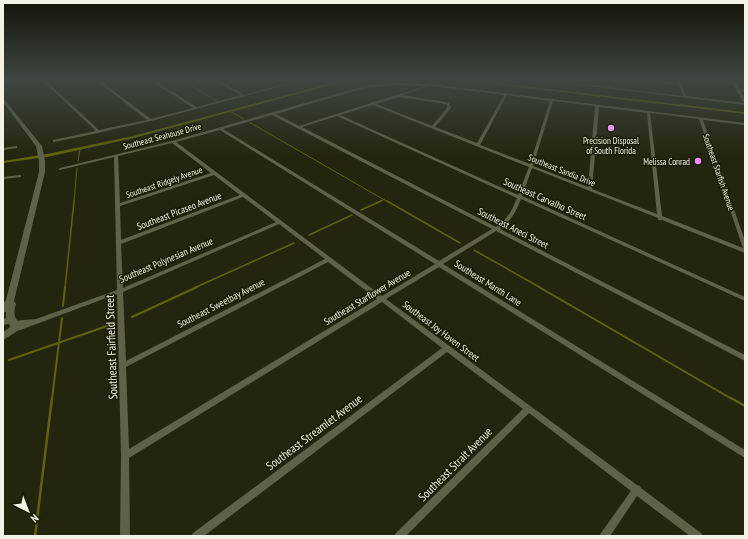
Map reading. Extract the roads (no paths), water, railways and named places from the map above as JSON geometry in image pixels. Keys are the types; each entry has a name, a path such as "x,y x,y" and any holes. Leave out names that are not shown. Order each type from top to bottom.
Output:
{"street":[{"path":"3,310 10,301 42,172 40,146 8,105"},
{"path":"70,105 99,132"},
{"path":"130,105 150,120"},
{"path":"191,105 196,108"},
{"path":"54,141 99,132 207,105"},
{"name":"Southeast Seahouse Drive","path":"60,169 116,157 173,142 301,105"},
{"path":"298,127 366,105"},
{"name":"Southeast Sandia Drive","path":"377,105 660,219 745,251"},
{"path":"433,127 449,108 447,105"},
{"path":"478,145 500,105"},
{"name":"Southeast Starflower Avenue","path":"125,456 504,224 513,213 531,166 550,105"},
{"name":"Southeast Seahouse Drive","path":"589,105 745,124"},
{"path":"590,190 597,106"},
{"name":"Southeast Aneci Street","path":"272,113 745,358"},
{"path":"648,113 660,219"},
{"name":"Southeast Carvalho Street","path":"338,115 745,299"},
{"name":"Southeast Starfish Avenue","path":"701,119 745,248"},
{"name":"Southeast Manth Lane","path":"220,128 745,454"},
{"name":"Southeast Joy Haven Street","path":"173,142 698,536"},
{"path":"3,149 16,147"},
{"name":"Southeast Fairfield Street","path":"116,157 123,364 125,536"},
{"name":"Southeast Ridgely Avenue","path":"118,205 214,173"},
{"path":"3,178 20,176"},
{"name":"Southeast Picaseo Avenue","path":"119,243 244,195"},
{"name":"Southeast Polynesian Avenue","path":"10,324 37,321 78,308 280,222"},
{"name":"Southeast Sweetbay Avenue","path":"123,364 329,259"},
{"path":"3,337 10,324 10,311 12,304 10,301"},
{"name":"Southeast Streamlet Avenue","path":"196,536 447,348"},
{"name":"Southeast Strait Avenue","path":"399,536 528,409"},
{"path":"604,536 637,490"}],"waterway":[{"path":"3,162 91,147 253,105"},
{"path":"677,105 744,113"},
{"path":"231,112 244,119"},
{"path":"249,122 384,200"},
{"path":"78,161 80,150"},
{"path":"74,202 77,168"},
{"path":"384,200 388,202"},
{"path":"65,288 74,201"},
{"path":"361,210 381,201"},
{"path":"387,201 460,243"},
{"path":"309,235 352,215"},
{"path":"194,288 294,243"},
{"path":"474,250 541,288"},
{"path":"63,306 65,287"},
{"path":"132,317 197,287"},
{"path":"539,287 732,399"},
{"path":"59,343 62,318"},
{"path":"59,343 110,325"},
{"path":"9,360 59,343"},
{"path":"52,399 59,343"},
{"path":"35,536 52,398"},
{"path":"731,398 745,406"}],"place":[{"name":"Precision Disposal of South Florida","path":"611,128"},
{"name":"Melissa Conrad","path":"698,161"}]}
